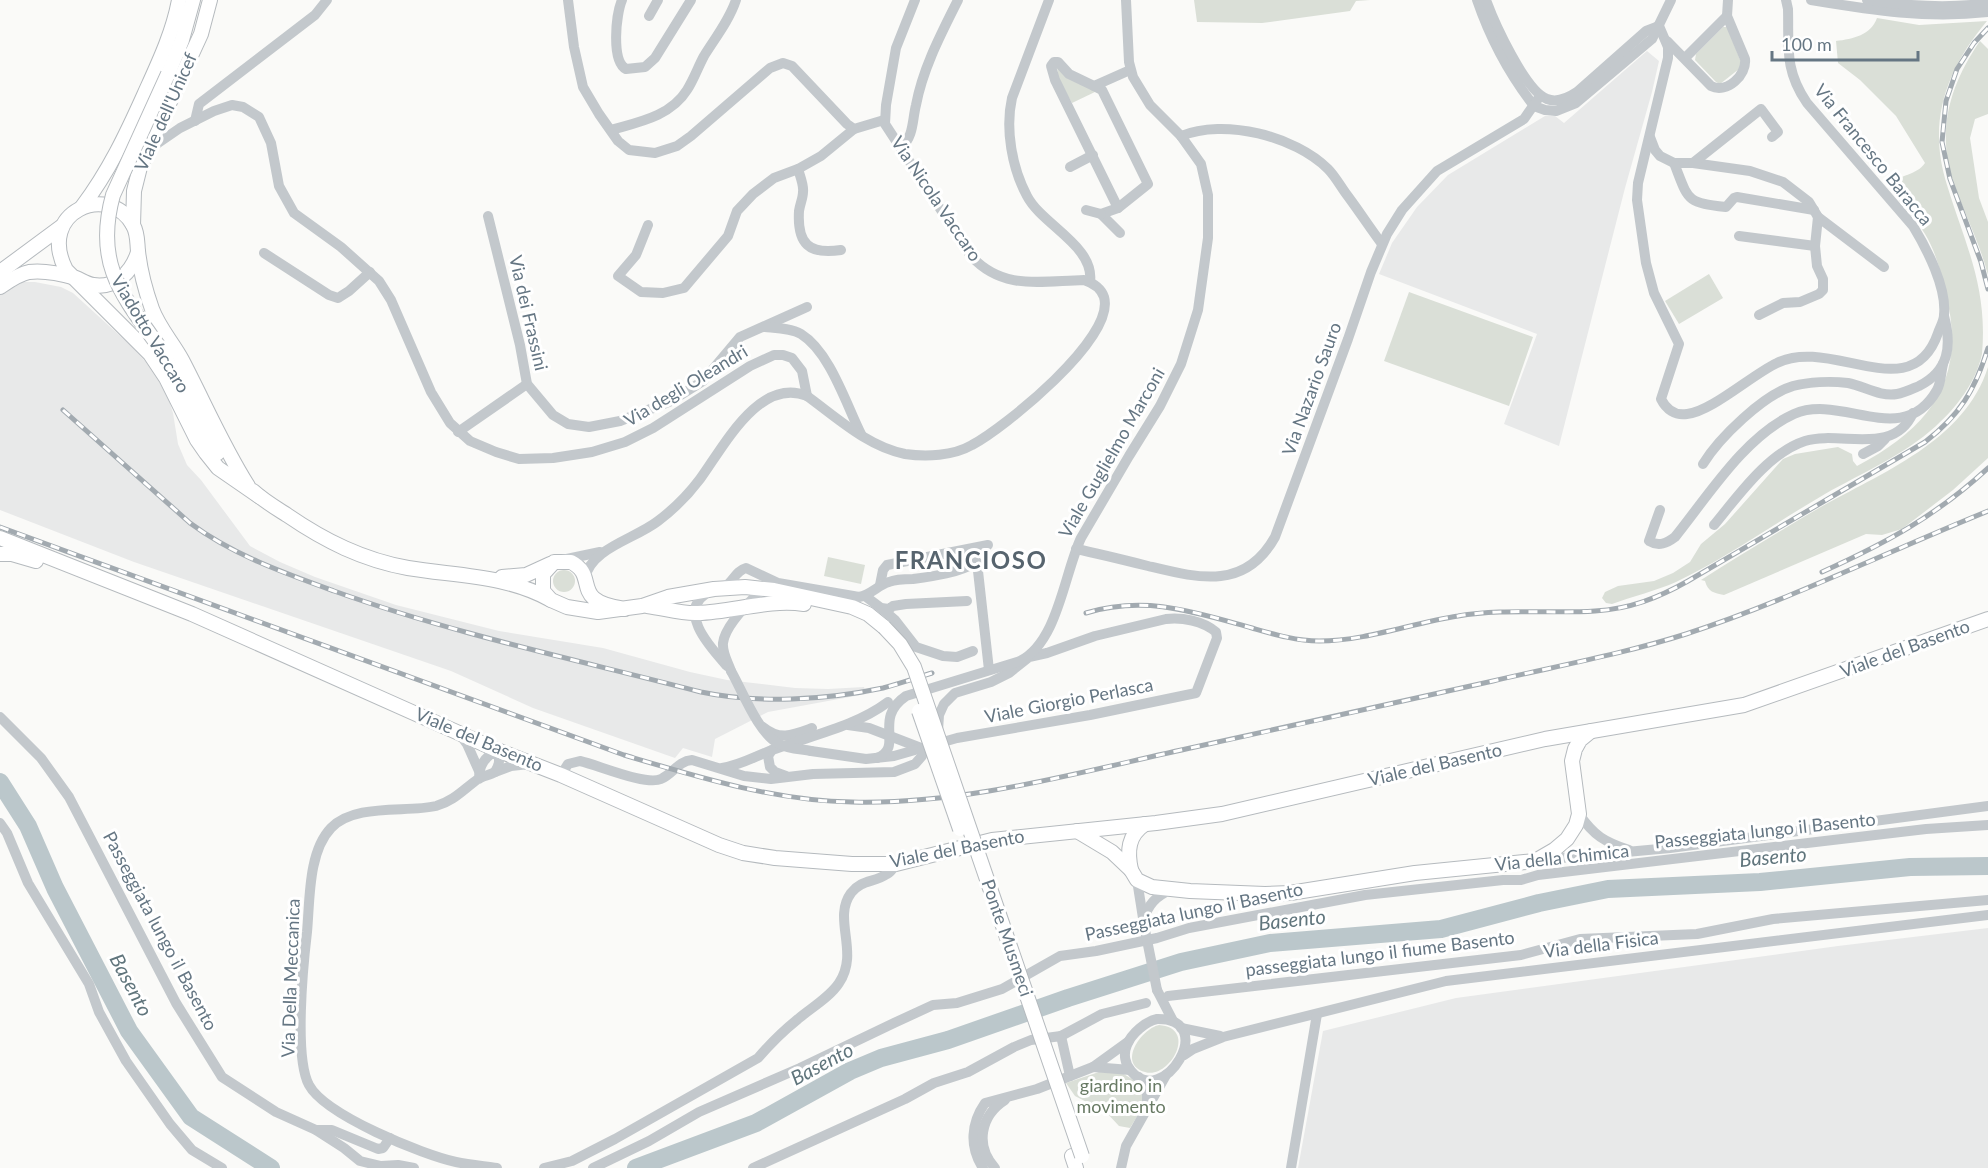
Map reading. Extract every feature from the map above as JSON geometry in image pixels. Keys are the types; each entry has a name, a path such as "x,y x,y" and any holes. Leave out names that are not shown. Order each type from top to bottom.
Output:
{"main road":[{"name":"Viale dell'Unicef","path":"82,207 108,171 124,138 174,24 179,0"},
{"name":"Viadotto Vaccaro","path":"193,0 182,40 113,195 108,215 107,255 116,282 160,348 214,447 248,486"},
{"name":"Viale dell'Unicef","path":"133,225 134,191 140,167 201,34 210,0"},
{"path":"0,272 61,227 70,215 82,207 94,204 106,205 126,216 133,225 138,238 138,252 152,311 181,358 222,444 248,486 260,497"},
{"path":"61,227 57,242 59,256 66,270 150,354 206,453 230,477 322,538 371,559 410,568 488,578 522,587 567,607 598,612 642,606 668,597 723,588 763,589 852,607 868,614 882,630"},
{"path":"0,287 28,272 74,278 92,285 115,282 132,267 138,252"},
{"name":"Viale del Basento","path":"0,538 192,614 497,750 561,775 718,845 743,853 808,861 896,864 992,840 1222,814 1545,739 1744,705 1988,618"},
{"path":"0,554 21,555 48,564 65,564"},
{"path":"488,578 526,575 557,561 571,562 576,564 583,573 587,590 595,601 625,609"},
{"path":"557,561 546,569 542,580 543,591 556,602 577,599 585,581"},
{"path":"642,606 694,614 776,603 814,606 854,615 882,630"},
{"name":"Ponte Musmeci","path":"882,630 900,644 914,667 943,739 1077,1163"},
{"name":"Ponte Musmeci","path":"882,630 905,671 1077,1163"},
{"path":"1535,861 1554,850 1567,838 1576,825 1580,814 1572,761 1575,749 1581,740 1593,730"},
{"path":"1545,739 1559,745 1572,761"},
{"path":"1134,875 1128,852 1129,844 1137,829 1145,824"},
{"path":"1075,830 1107,848 1134,875"},
{"name":"Via della Chimica","path":"1134,875 1152,887 1170,890 1265,894 1415,873 1535,861"}],"street":[{"path":"195,121 199,104 315,15 327,0"},
{"path":"568,0 574,47 583,87 618,141 629,150 655,153 677,146 778,63 792,66 854,129"},
{"path":"622,0 616,18 616,37 619,62 626,69 645,67 655,58 691,0"},
{"path":"649,16 658,0"},
{"path":"611,130 655,117 686,93 703,58 738,0"},
{"name":"Via Nicola Vaccaro","path":"915,0 896,48 884,120 888,130 971,256 984,268 1000,277 1014,281 1084,280 1090,282"},
{"path":"901,148 909,139 926,68 958,0"},
{"path":"557,561 608,549 658,522 684,498 751,410 780,394 799,392 807,396 861,435 891,450 918,455 938,455 971,446 1029,403 1058,376 1088,342 1100,322 1105,306 1102,294 1090,282 1090,270 1084,255 1027,197 1012,149 1009,112 1012,98 1049,0"},
{"name":"Viale Guglielmo Marconi","path":"1029,657 1042,641 1053,619 1076,549 1087,528 1172,386 1188,347 1198,310 1208,238 1208,195 1201,164 1181,136 1150,105 1130,70 1126,0"},
{"path":"1477,0 1497,48 1521,89 1534,106 1556,111 1576,103 1653,39 1674,0"},
{"path":"1486,0 1505,44 1540,96 1553,101 1571,96 1646,31 1659,26"},
{"path":"1665,38 1711,86 1726,88 1744,72 1745,60 1727,16 1728,0"},
{"name":"Via Francesco Baracca","path":"1786,0 1789,63 1797,88 1807,103 1913,226 1927,248 1937,273 1948,332 1948,351 1938,389 1925,405 1913,413 1909,422 1878,446 1863,454"},
{"path":"1811,0 1934,15 1988,12"},
{"path":"1867,0 1889,8 1988,3"},
{"path":"1684,58 1727,16"},
{"path":"1659,26 1668,47 1668,58 1638,183 1638,219 1654,293 1679,344 1661,399 1666,407 1683,415 1692,413 1720,399 1775,363 1797,357 1817,356 1890,369 1909,368 1921,362 1930,352 1944,316"},
{"path":"1101,214 1118,208 1148,184 1102,90 1069,74 1058,62 1054,62 1051,66 1055,80 1118,208"},
{"path":"1094,86 1130,70"},
{"name":"Via Nazario Sauro","path":"1076,549 1203,578 1217,578 1240,571 1249,567 1263,554 1275,537 1382,244 1402,210 1437,171 1524,119 1540,96"},
{"name":"Via degli Oleandri","path":"147,151 180,128 232,105 243,107 259,117 271,143 279,186 294,213 341,247 379,281 391,300 431,392 450,423 470,441 496,453 519,459 553,458 592,452 625,442 653,428 750,366 774,355 792,358 802,371 807,396"},
{"path":"1693,163 1761,109 1778,132 1772,137"},
{"path":"165,110 170,119 180,128"},
{"path":"648,225 636,255 618,276 640,292 663,293 684,288 728,236 736,211 753,194 774,178 798,169 821,156 854,129 884,120"},
{"path":"1181,136 1194,131 1227,128 1293,145 1313,156 1329,170 1382,244"},
{"path":"1649,137 1660,156 1674,164 1693,163 1750,171 1769,176 1793,189 1809,202 1816,213 1884,267"},
{"path":"1070,167 1093,155"},
{"path":"1674,164 1687,194 1699,204 1726,207 1737,197 1816,213"},
{"path":"798,169 804,190 799,218 803,240 813,250 827,252 841,250"},
{"path":"1086,210 1101,214 1120,233"},
{"path":"1759,315 1783,303 1800,302 1821,292 1824,284 1817,266 1816,213"},
{"name":"Via dei Frassini","path":"488,216 520,345 527,384 553,415 568,424 589,427 620,421 671,401 703,381 740,338 807,307"},
{"path":"1739,236 1815,246"},
{"path":"264,253 329,295 338,298 370,272"},
{"path":"765,327 783,328 801,334 825,358 861,435"},
{"path":"1703,464 1728,431 1780,392 1792,386 1820,382 1848,383 1881,393 1897,394 1926,382 1938,374 1943,364"},
{"path":"458,432 527,384"},
{"path":"1660,510 1649,542 1657,544 1666,543 1675,537 1736,460 1769,428 1796,413 1819,408 1892,420 1913,413"},
{"path":"1714,525 1744,489 1775,457 1785,450 1805,441 1827,437 1885,439"},
{"path":"880,585 883,570 887,565 988,545"},
{"path":"585,581 591,563 608,549"},
{"path":"866,596 880,585 891,581 962,570 977,562 989,670"},
{"path":"731,671 716,654 699,627 694,608 698,601 723,588 739,571 746,568 778,583 848,596 866,596 895,620 916,647 943,656 957,657 973,651"},
{"path":"778,583 770,584 763,589 744,609 727,632 723,642 724,653 731,671 759,723 780,745 811,751 879,758 922,748 943,739 939,715 949,697 1010,673 1029,657"},
{"path":"723,588 744,595 744,609"},
{"path":"882,608 889,609 906,604 967,601"},
{"name":"Viale Giorgio Perlasca","path":"943,739 1090,715 1196,693 1217,635 1210,627 1190,620 1174,618 1095,636 1029,657"},
{"path":"759,723 773,734 787,736 1029,657"},
{"path":"879,758 888,748 889,715 893,707 906,696"},
{"path":"720,768 742,764 772,750 874,713 888,702"},
{"name":"Passeggiata lungo il Basento","path":"0,717 41,758 69,797 176,1002 217,1071 228,1082 276,1112 316,1130 360,1161 381,1166 398,1165 414,1168"},
{"path":"888,724 894,735 903,741"},
{"path":"840,726 859,726 922,748"},
{"path":"873,730 883,742 884,751 879,758"},
{"path":"456,731 467,744 479,775"},
{"path":"561,775 568,764 575,761 654,781 662,779 688,760 744,776 771,779 813,774 894,772 915,764 922,756 922,748"},
{"path":"479,775 483,761 497,750 500,758 495,772"},
{"path":"772,750 768,756 770,767 788,777"},
{"path":"479,775 511,766 533,763"},
{"name":"Via Della Meccanica","path":"479,775 453,799 436,806 376,810 350,817 333,826 322,839 315,854 306,937 301,1059 308,1084 316,1096 339,1113 390,1138 454,1162 497,1168"},
{"name":"Via della Chimica","path":"1535,861 1988,806"},
{"path":"1580,814 1588,827 1599,837 1632,851"},
{"path":"0,823 8,833 28,883 88,984 99,1012 129,1066 170,1124 192,1150 222,1168"},
{"name":"Passeggiata lungo il Basento","path":"593,1168 649,1141 699,1112 800,1068 933,1005 957,1003 1002,988 1060,956 1106,949 1157,938 1189,928 1365,895 1521,880 1538,875 1676,857 1926,829 1988,825"},
{"path":"544,1168 572,1161 615,1139 758,1058 775,1039 840,982 846,965 848,946 843,912 850,894 862,883 888,874 896,864"},
{"path":"1134,875 1157,990 1186,1044 1184,1055"},
{"path":"1143,920 1148,906 1157,896 1170,890"},
{"name":"passeggiata lungo il fiume Basento","path":"1168,996 1521,955 1580,939 1697,934 1773,918 1988,900"},
{"name":"Via della Fisica","path":"1223,1037 1446,981 1988,915"},
{"path":"1148,1022 1157,990"},
{"path":"753,1168 905,1099 934,1083 968,1072 1014,1047 1031,1040 1061,1036 1102,1014 1146,1003"},
{"path":"1291,1168 1317,1014"},
{"path":"983,1168 973,1142 977,1117 985,1103 1010,1097 1093,1067 1129,1041 1148,1022 1162,1018 1177,1025 1223,1037"},
{"path":"1061,1036 1070,1076"},
{"path":"1121,1168 1126,1146 1166,1075 1184,1055 1223,1037"},
{"path":"1129,1041 1125,1056 1147,1092 1147,1112"},
{"path":"1093,1067 1155,1080 1166,1075"},
{"path":"995,1168 984,1150 983,1129 992,1110 1010,1097"},
{"name":"Passeggiata lungo il Basento","path":"316,1130 332,1130 378,1149 383,1148 390,1138"}],"shaded area":[{"path":"1647,51 1659,61 1559,446 1504,424 1537,334 1379,274 1392,243 1417,207 1448,175 1545,116 1555,116 1564,123"},
{"path":"23,282 61,287 73,293 145,361 167,394 178,444 187,465 201,480 250,546 280,562 315,577 396,605 499,631 603,648 727,680 795,688 864,687 866,694 768,712 715,739 712,757 683,748 675,758 533,708 451,671 134,562 0,510 0,295"},
{"path":"1988,928 1988,1168 1298,1168 1323,1031 1456,998"}],"green space":[{"path":"1194,0 1370,0 1356,1 1350,11 1262,23 1197,22"},
{"path":"1877,18 1919,25 1987,21 1961,58 1951,78 1940,118 1939,140 1941,162 1974,266 1982,308 1982,354 1975,374 1965,393 1944,419 1897,455 1825,494 1733,551 1676,582 1612,604 1606,603 1602,598 1605,592 1618,586 1654,581 1690,562 1701,544 1725,524 1783,459 1795,454 1838,447 1852,454 1857,466 1905,435 1923,417 1937,397 1947,375 1951,351 1951,324 1946,294 1938,263 1929,241 1891,191 1890,184 1917,170 1925,163 1896,116 1860,80 1838,63 1836,41 1866,32"},
{"path":"1723,27 1727,27 1741,62 1739,69 1720,84 1695,60 1696,54"},
{"path":"1980,41 1988,49 1988,114 1975,119 1970,138 1979,198 1988,222 1988,275 1954,184 1946,146 1946,128 1953,92"},
{"path":"1057,67 1097,91 1072,103 1059,81"},
{"path":"1709,274 1723,298 1679,324 1665,301"},
{"path":"1409,292 1533,337 1509,406 1384,361"},
{"path":"1988,367 1988,458 1953,490 1902,529 1882,535 1866,534 1724,595 1712,591 1705,581 1701,580 1819,508 1894,468 1941,435 1961,415 1977,393"},
{"path":"828,557 865,565 861,584 824,576"},
{"path":"564,570 574,577 575,581 568,591 564,592 554,585 553,581 560,571"},
{"path":"1159,1025 1171,1028 1177,1035 1176,1053 1163,1068 1154,1072 1145,1072 1137,1068 1132,1055 1145,1033"},
{"name":"giardino in movimento","path":"1099,1072 1122,1073 1137,1082 1142,1090 1144,1105 1130,1128 1119,1126 1106,1112 1075,1096 1066,1083"}],"waterway":[{"name":"Basento","path":"0,782 28,826 55,888 129,1031 191,1117 271,1168"},
{"name":"Basento","path":"636,1168 756,1123 850,1071 881,1058 948,1040 1181,962 1270,943 1441,929 1539,903 1608,889 1760,882 1910,867 1988,866"}],"railway":[{"path":"1988,28 1974,43 1957,69 1946,101 1942,142 1950,179 1981,262 1988,289"},
{"path":"1086,613 1129,606 1170,608 1210,616 1285,637 1319,641 1372,635 1441,619 1475,614 1595,611 1632,605 1666,593 1688,581 1925,442 1948,422 1965,401 1978,377 1988,348"},
{"path":"63,410 190,523 224,545 296,577 425,620 516,646 723,696 769,699 815,698 883,688 932,673"},
{"path":"1822,572 1910,527 1969,485 1988,468"},
{"path":"0,527 624,755 708,779 766,792 823,801 852,802 938,798 1025,785 1638,648 1724,621 1988,511"}],"district":[{"name":"FRANCIOSO","path":"971,561"}]}
